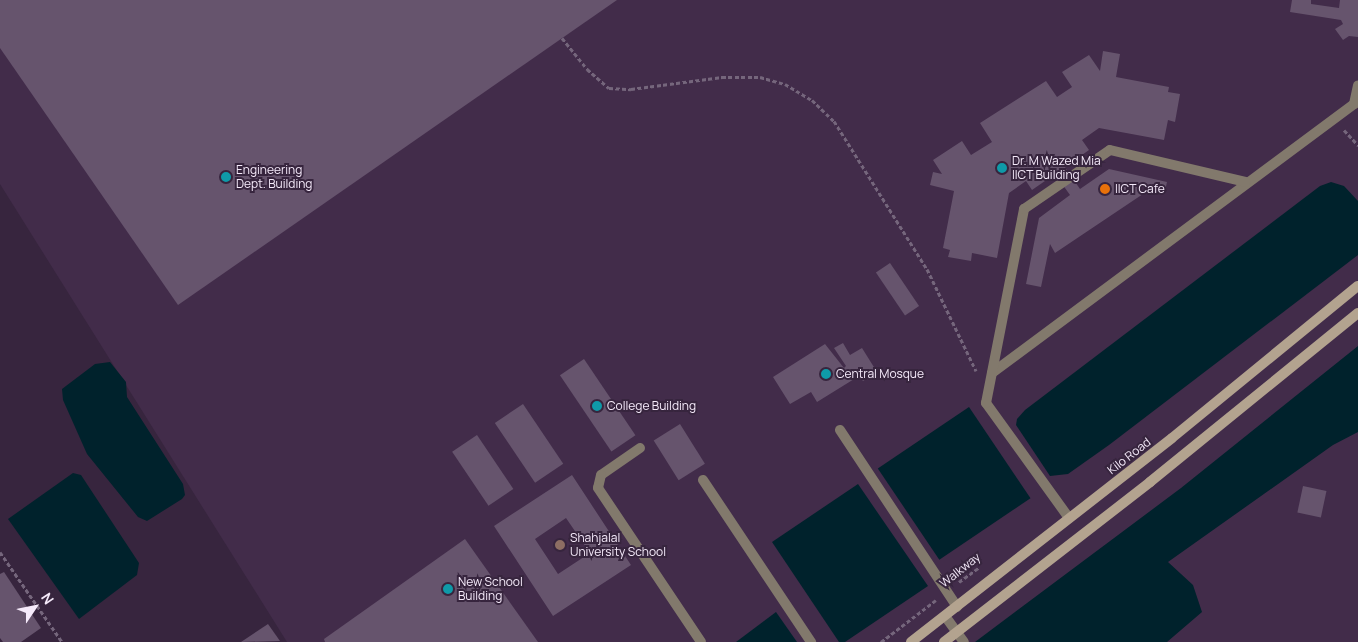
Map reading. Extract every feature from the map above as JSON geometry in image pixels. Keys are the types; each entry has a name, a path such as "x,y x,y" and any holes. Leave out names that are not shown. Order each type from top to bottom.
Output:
{"street":[{"name":"Kilo Road","path":"911,642 1358,286"},
{"path":"944,642 1157,476 1358,313"}],"lane":[{"path":"992,374 1246,182 1354,104 1358,85"},
{"path":"1069,518 986,403 1024,209 1110,150 1246,182"},
{"path":"840,430 957,607"},
{"path":"640,448 601,475 598,488 701,642"},
{"path":"702,480 811,642"},
{"path":"945,616 964,642"}],"path":[{"path":"562,38 587,70 609,88 631,89 722,77 760,77 785,84 812,100 834,121 928,269 988,395"},
{"path":"0,552 62,642"},
{"name":"Walkway","path":"952,587 982,564"},
{"name":"Walkway","path":"881,642 938,598"}],"shaded area":[{"path":"0,0 1358,0 1358,642 287,642 0,184"}],"water":[{"path":"1331,182 1344,186 1358,201 1358,255 1109,445 1068,474 1050,476 1016,425 1017,419 1025,410 1320,186"},
{"path":"1358,346 1358,432 1333,445 1168,562 1193,585 1202,612 1167,642 975,642 1181,488"},
{"path":"110,362 126,382 127,397 183,484 185,495 182,499 147,521 138,517 87,454 63,400 62,389 95,364"},
{"path":"969,407 1031,498 939,560 878,469"},
{"path":"73,473 81,475 139,563 137,575 79,619 8,519"},
{"path":"858,484 928,586 845,642 839,642 772,542"},
{"path":"776,612 797,642 736,642"}],"building":[{"name":"Engineering Dept. Building","path":"0,0 617,0 178,305 0,48"},
{"path":"1292,0 1311,0 1311,4 1339,8 1340,0 1358,0 1358,37 1349,36 1343,40 1335,29 1343,24 1341,20 1290,12"},
{"name":"Dr. M Wazed Mia IICT Building","path":"1103,51 1120,54 1116,77 1169,87 1168,92 1180,94 1175,122 1168,120 1164,140 1099,128 1082,140 1089,150 1065,167 1080,189 1109,169 1167,182 1165,191 1137,185 1143,194 1055,253 1050,244 1041,287 1026,284 1039,218 1070,195 1055,174 1032,190 1026,181 1009,193 997,258 972,253 971,261 948,257 950,250 943,248 954,191 930,185 933,172 942,174 933,160 962,141 971,155 992,142 980,123 1046,81 1057,97 1072,87 1062,72 1089,55 1100,71"},
{"path":"890,263 919,306 905,316 876,273"},
{"name":"Central Mosque","path":"843,343 850,355 862,348 877,372 863,381 859,376 817,402 811,392 790,404 773,377 825,344 844,368 846,366 834,348"},
{"name":"College Building","path":"584,359 635,435 611,451 560,375"},
{"path":"523,404 563,464 535,483 495,423"},
{"path":"680,424 705,464 679,480 654,440"},
{"path":"477,435 513,489 488,506 452,452"},
{"path":"572,475 631,565 553,616 494,526","holes":["566,518 590,553 558,574 535,539"]},
{"path":"1303,486 1326,491 1321,517 1297,512"},
{"name":"New School Building","path":"465,539 538,642 325,642 324,639"},
{"path":"4,572 41,628 21,642 3,642 0,638 0,574"},
{"path":"268,624 280,641 241,642"}],"place":[{"name":"Dr. M Wazed Mia IICT Building","path":"1002,168"},
{"name":"Engineering Dept. Building","path":"226,177"},
{"name":"IICT Cafe","path":"1105,189"},
{"name":"Central Mosque","path":"826,374"},
{"name":"College Building","path":"597,406"},
{"name":"Shahjalal University School","path":"560,545"},
{"name":"New School Building","path":"448,589"}]}
